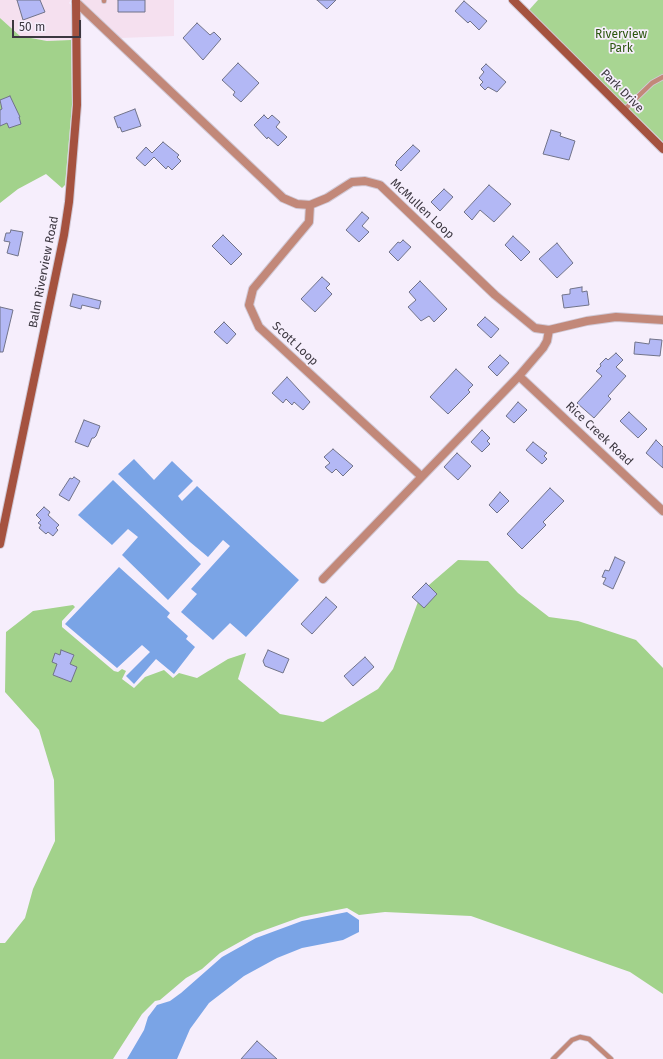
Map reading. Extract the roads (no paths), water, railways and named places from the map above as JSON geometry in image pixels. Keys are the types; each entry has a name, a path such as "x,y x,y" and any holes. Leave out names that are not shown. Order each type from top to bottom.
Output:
{"main road":[{"name":"Park Drive","path":"513,0 663,149"},
{"name":"Balm Riverview Road","path":"0,541 58,269 67,215 77,105 76,1"}],"street":[{"path":"76,1 283,198 297,204 310,205"},
{"name":"McMullen Loop","path":"310,205 327,198 352,182 365,181 380,185 512,309 535,328 549,330"},
{"name":"Scott Loop","path":"310,205 309,222 253,289 249,305 259,327 420,476"},
{"path":"323,579 420,476 519,376 543,348 547,341 549,330 587,321 616,317 663,320"},
{"name":"Rice Creek Road","path":"519,376 663,510"}],"lane":[{"path":"624,110 652,83 663,77"},
{"path":"553,1059 572,1040 580,1037 589,1039 609,1058"}],"water":[{"path":"134,459 154,480 172,461 193,481 178,496 182,501 197,486 299,580 246,637 230,623 213,640 181,612 197,594 191,589 230,546 223,540 208,557 190,542 118,474"},
{"path":"113,480 201,564 168,600 122,555 138,537 128,529 112,545 78,515"},
{"path":"119,567 170,613 167,617 188,636 186,639 195,647 174,674 156,659 134,684 126,676 150,652 142,645 117,668 65,624"},
{"path":"347,912 359,920 359,932 343,940 302,948 277,958 244,976 209,1003 190,1029 177,1059 127,1059 144,1030 148,1017 157,1005 170,1001 181,993 222,957 256,938 302,921"}],"park label":[{"name":"Riverview Park","path":"621,42"}]}
